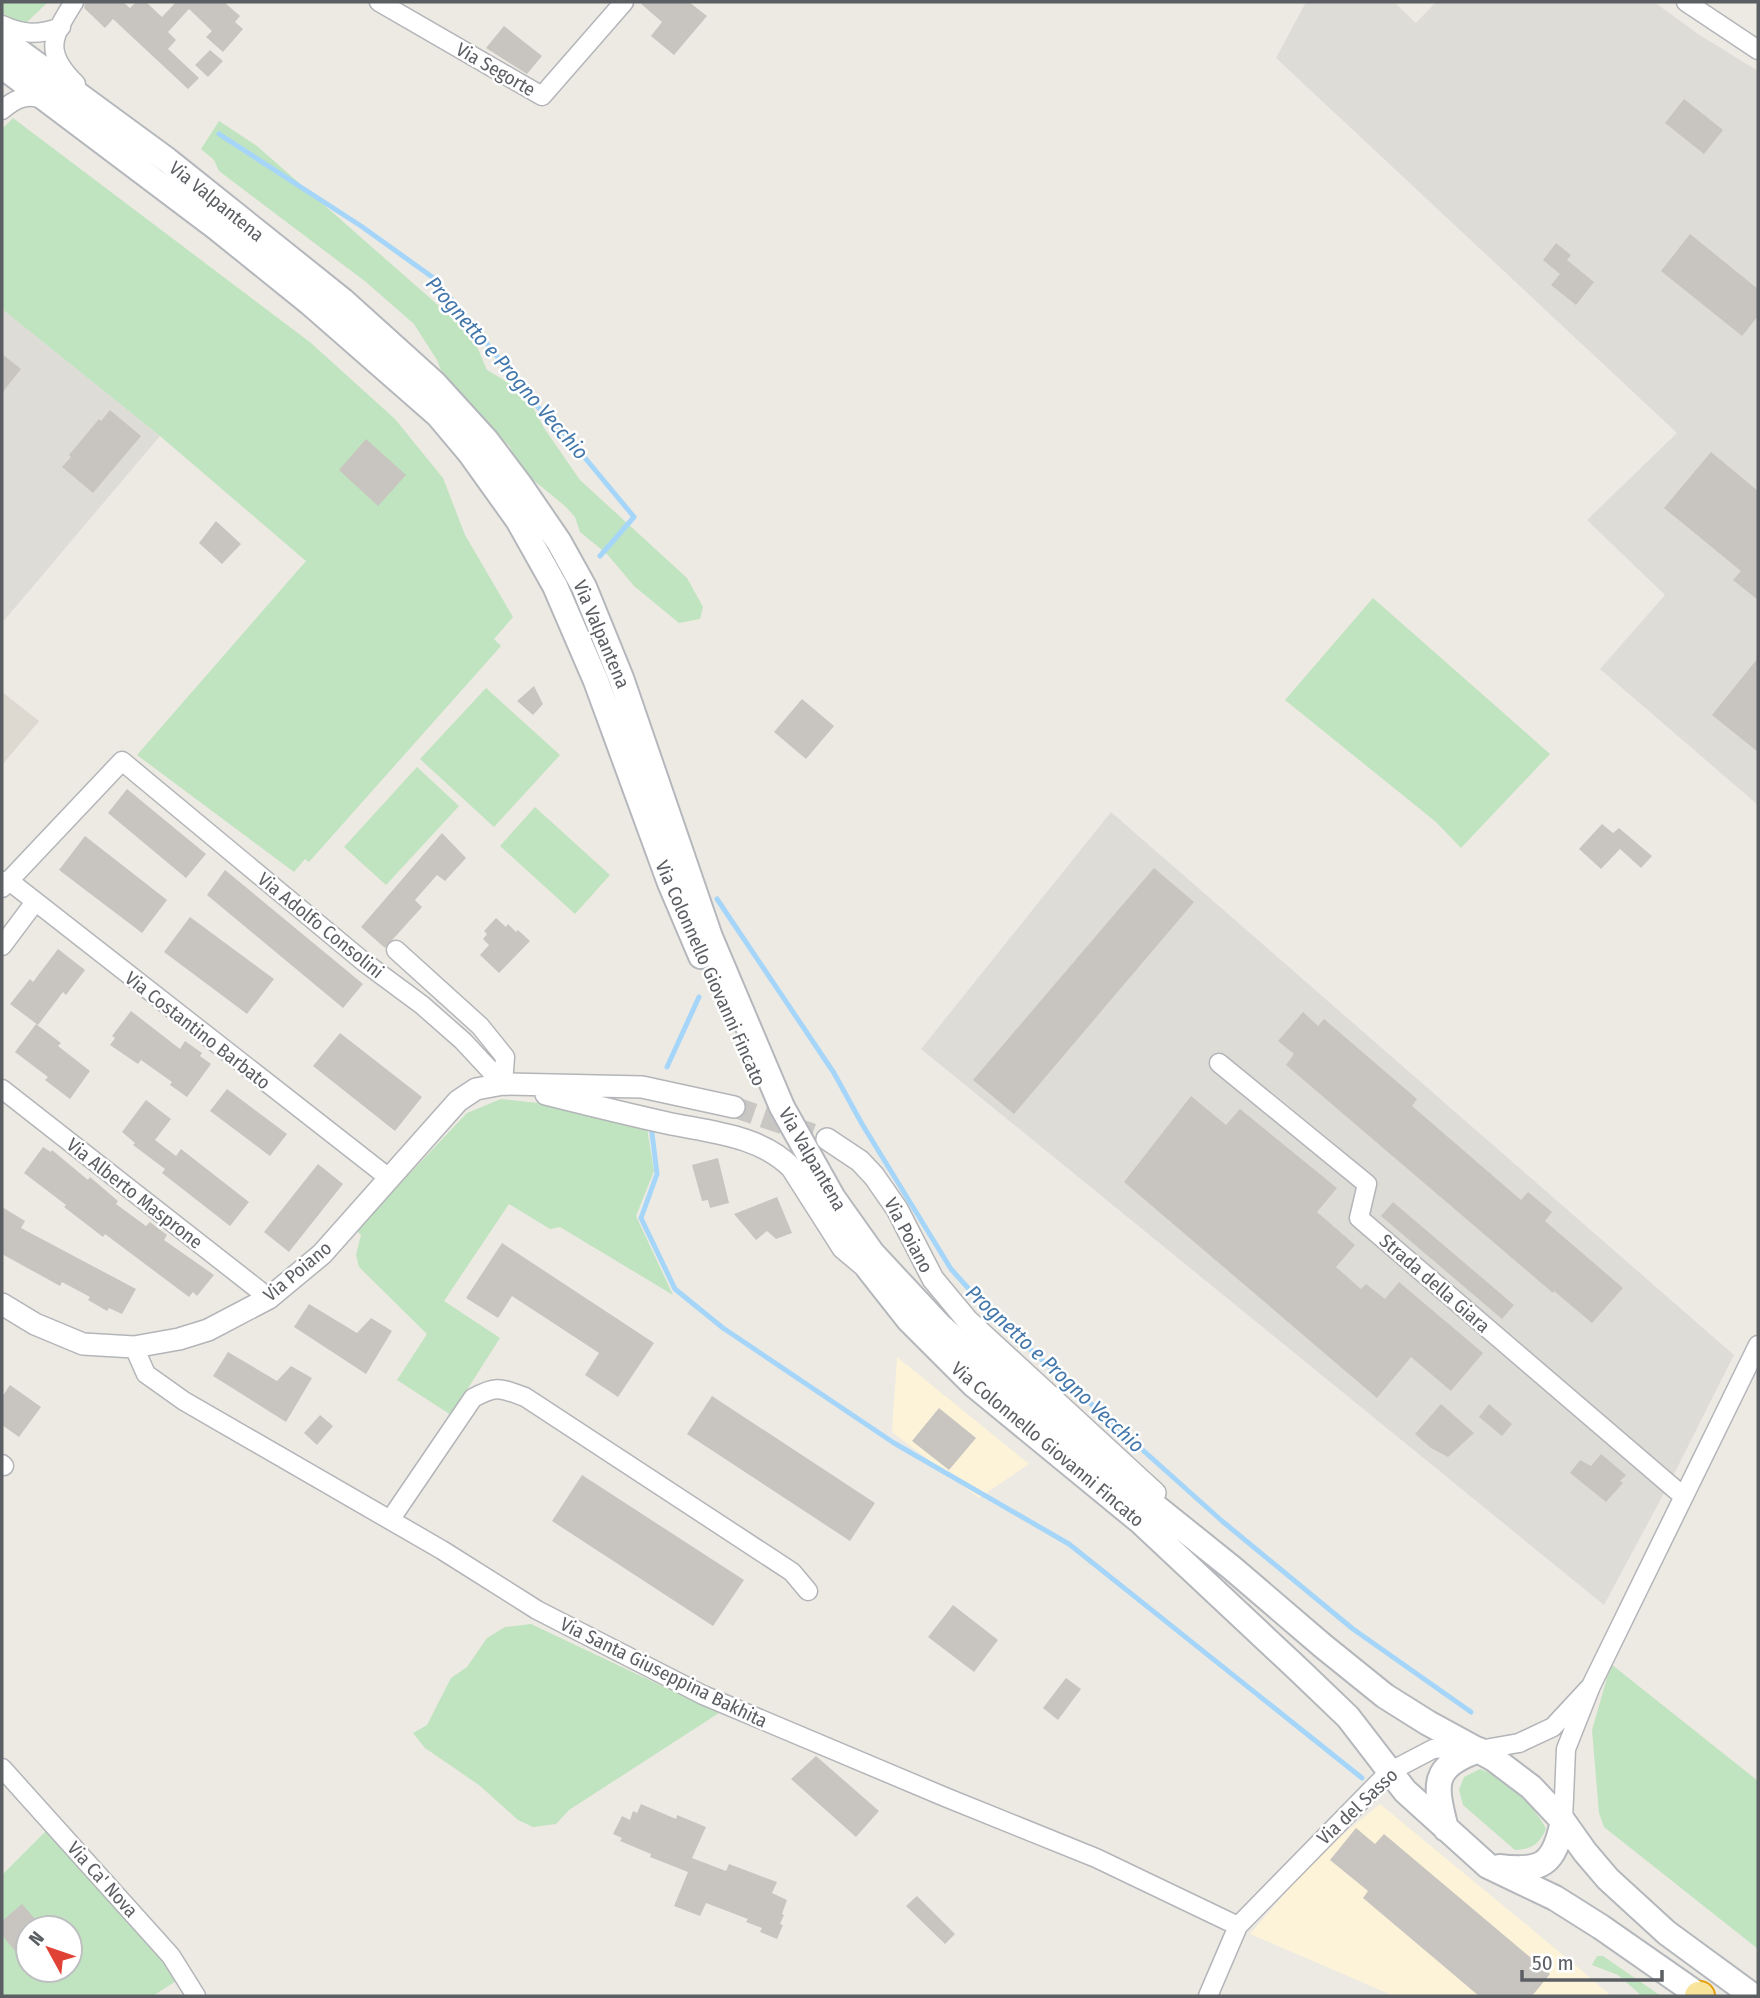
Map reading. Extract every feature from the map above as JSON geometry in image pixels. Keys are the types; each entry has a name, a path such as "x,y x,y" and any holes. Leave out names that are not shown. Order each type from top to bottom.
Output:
{"main road":[{"name":"Via Valpantena","path":"2,39 108,116 321,284 413,362 486,440 550,528 584,587 621,678 710,937 782,1107 833,1198 872,1253 905,1288"},
{"name":"Via Valpantena","path":"2,66 217,228 300,295 438,415 470,453 518,520 555,586 596,681"},
{"name":"Via Colonnello Giovanni Fincato","path":"596,681 670,883 783,1137 826,1208 868,1269 909,1320 974,1385 1141,1522 1319,1689 1348,1717 1389,1772 1488,1866 1555,1898 1700,1996"},
{"name":"Via Colonnello Giovanni Fincato","path":"905,1288 939,1325 1035,1410 1232,1568 1385,1696 1479,1750 1531,1787 1618,1888 1667,1933 1752,1996"},
{"path":"1446,1829 1438,1796 1438,1783 1446,1768 1458,1757 1479,1750"},
{"path":"1488,1866 1523,1870 1541,1866 1551,1857 1560,1837 1563,1821"}],"street":[{"path":"2,25 30,34 47,32 61,27 74,2"},
{"name":"Via Segorte","path":"379,2 542,96 624,2"},
{"path":"1686,2 1758,50"},
{"name":"Via Valpantena","path":"61,27 53,54 70,78 108,116"},
{"path":"2,73 6,83 2,100"},
{"path":"2,110 18,98 39,97 53,102"},
{"name":"Via Adolfo Consolini","path":"5,884 122,761 364,962 422,1005 463,1041 503,1084"},
{"name":"Via Costantino Barbato","path":"5,884 35,902 389,1178"},
{"path":"2,946 35,902"},
{"name":"Via Adolfo Consolini","path":"396,950 480,1026 505,1057 503,1084"},
{"name":"Strada della Giara","path":"1219,1063 1367,1184 1359,1219 1683,1496"},
{"name":"Via Poiano","path":"503,1084 721,1133 768,1149 782,1157 792,1168 843,1248 868,1269"},
{"name":"Via Poiano","path":"2,1304 35,1324 83,1344 134,1347 179,1339 208,1330 269,1298 322,1254 458,1101 476,1089 503,1084 642,1087 734,1107"},
{"name":"Via Alberto Masprone","path":"2,1088 269,1298"},
{"name":"Via Poiano","path":"827,1139 860,1161 874,1176 897,1209 933,1279 967,1320 1020,1366 1232,1568"},
{"path":"1563,1821 1566,1749 1591,1686 1758,1345"},
{"name":"Via Santa Giuseppina Bakhita","path":"134,1347 146,1374 184,1401 390,1520 537,1610 703,1695 1096,1858 1238,1926"},
{"path":"390,1520 473,1398 489,1389 503,1389 524,1397 792,1572 808,1591"},
{"path":"1479,1750 1519,1744 1553,1727 1591,1686"},
{"name":"Via del Sasso","path":"1208,1996 1238,1926 1389,1772 1433,1749 1458,1747 1479,1750"},
{"name":"Via Ca' Nova","path":"2,1768 171,1955 196,1996"}],"shaded area":[{"path":"1306,2 1394,2 1416,23 1436,2 1654,2 1698,34 1758,71 1758,805 1600,669 1665,595 1587,520 1677,433 1276,58"},
{"path":"2,309 160,436 2,623"},
{"path":"2,692 39,721 2,765"},
{"path":"1111,812 1734,1355 1604,1605 921,1049"},
{"path":"897,1357 1029,1464 979,1498 892,1432"},
{"path":"1380,1804 1611,1996 1394,1996 1250,1934 1319,1854"}],"green space":[{"path":"2,2 48,2 23,26 2,13"},
{"path":"13,118 311,343 395,419 443,478 465,535 513,617 494,639 501,646 309,862 305,859 294,872 137,755 306,561 160,436 2,309 2,129"},
{"path":"219,121 257,146 472,335 487,370 509,383 531,404 580,480 687,578 703,607 700,619 679,623 634,586 607,554 580,532 575,517 566,507 514,464 510,447 498,434 453,401 437,360 414,324 366,282 219,171 214,160 201,149"},
{"path":"1373,598 1550,754 1461,848 1436,822 1285,700"},
{"path":"486,688 560,755 494,827 420,759"},
{"path":"417,767 459,806 386,885 344,847"},
{"path":"535,807 610,875 575,914 500,846"},
{"path":"501,1099 547,1104 647,1128 654,1171 636,1216 673,1295 560,1227 550,1229 509,1204 444,1301 500,1338 451,1415 397,1380 427,1334 359,1267 356,1255 361,1235 356,1230 467,1113"},
{"path":"531,1624 719,1713 569,1810 556,1824 533,1827 518,1820 479,1785 425,1748 413,1733 427,1725 451,1678 467,1667 487,1638 505,1627"},
{"path":"1611,1664 1758,1781 1758,1949 1604,1827 1599,1813 1592,1730"},
{"path":"1480,1769 1509,1785 1541,1820 1546,1829 1535,1845 1515,1850 1463,1805 1459,1790 1464,1777"},
{"path":"49,1828 182,1977 153,1996 2,1996 2,1875"},
{"path":"1597,1956 1603,1956 1661,1996 1642,1996 1618,1975 1592,1965"}],"building":[{"path":"85,2 123,2 130,8 136,2 146,2 162,17 176,2 224,2 240,16 235,22 243,29 223,52 206,37 212,31 189,9 168,32 176,40 168,49 199,78 188,89 113,19 105,28 84,8"},
{"path":"639,2 689,2 707,16 674,55 651,36 662,22"},
{"path":"504,26 542,56 527,74 486,48"},
{"path":"210,50 223,61 208,77 195,65"},
{"path":"1684,99 1723,130 1704,154 1665,123"},
{"path":"1690,234 1758,289 1758,316 1742,336 1661,271"},
{"path":"1556,243 1571,255 1567,260 1594,282 1576,305 1551,285 1560,274 1543,260"},
{"path":"2,354 21,369 2,393"},
{"path":"110,410 141,436 93,493 62,467 99,419 101,421"},
{"path":"366,439 406,475 378,506 339,470"},
{"path":"1711,452 1758,491 1758,600 1733,580 1741,571 1664,508"},
{"path":"216,521 241,544 222,564 199,543"},
{"path":"1758,658 1758,752 1712,715"},
{"path":"534,686 543,704 533,715 517,701"},
{"path":"802,699 834,726 806,759 774,732"},
{"path":"127,789 206,854 186,878 108,813"},
{"path":"1602,824 1613,833 1619,828 1652,856 1641,868 1620,849 1601,869 1579,849"},
{"path":"442,833 466,858 445,881 437,875 415,900 422,907 385,948 361,927"},
{"path":"85,836 167,900 142,933 59,870"},
{"path":"1154,868 1194,902 1014,1114 973,1080"},
{"path":"225,870 363,984 343,1008 207,895"},
{"path":"190,917 274,979 247,1014 164,952"},
{"path":"496,918 506,927 508,924 516,932 518,930 530,941 499,973 480,955 489,945 483,939 487,934 484,931"},
{"path":"58,949 85,970 66,995 63,992 38,1025 10,1004 30,979 33,982"},
{"path":"131,1011 180,1049 185,1041 202,1053 200,1056 211,1064 187,1097 170,1085 172,1082 141,1060 138,1064 110,1045 115,1038 112,1036"},
{"path":"1303,1012 1318,1026 1324,1019 1417,1099 1412,1106 1521,1200 1528,1192 1552,1212 1545,1221 1623,1288 1592,1323 1554,1291 1553,1293 1286,1065 1294,1054 1278,1041"},
{"path":"36,1024 61,1043 58,1046 90,1071 70,1099 45,1080 48,1077 15,1052"},
{"path":"340,1033 422,1097 395,1131 313,1066"},
{"path":"227,1089 287,1134 270,1156 210,1111"},
{"path":"1191,1096 1226,1125 1240,1109 1337,1188 1317,1212 1355,1245 1336,1267 1361,1289 1366,1284 1385,1299 1399,1282 1483,1353 1451,1391 1411,1357 1377,1398 1124,1182"},
{"path":"146,1100 171,1119 155,1140 176,1156 181,1149 249,1202 230,1226 162,1173 165,1169 133,1145 135,1143 122,1132"},
{"path":"43,1147 51,1152 52,1150 88,1180 90,1177 118,1201 116,1204 146,1226 150,1222 167,1235 164,1240 214,1275 197,1296 193,1292 189,1297 105,1234 103,1237 24,1173"},
{"path":"718,1158 729,1203 710,1208 708,1200 702,1201 692,1165"},
{"path":"318,1164 343,1184 289,1252 264,1232"},
{"path":"777,1197 792,1233 776,1239 767,1231 756,1240 734,1214"},
{"path":"1393,1202 1514,1305 1502,1319 1381,1216"},
{"path":"2,1207 25,1221 21,1228 136,1289 122,1314 109,1308 107,1311 88,1300 90,1297 62,1282 60,1286 2,1254"},
{"path":"502,1243 654,1343 618,1397 585,1375 599,1353 512,1296 498,1318 466,1298"},
{"path":"309,1304 357,1333 371,1318 392,1331 366,1374 294,1327"},
{"path":"228,1352 277,1381 291,1366 312,1378 286,1422 213,1376"},
{"path":"10,1385 41,1407 19,1437 2,1425 2,1397"},
{"path":"712,1396 875,1503 850,1541 687,1434"},
{"path":"1441,1404 1474,1433 1448,1457 1431,1448 1415,1434"},
{"path":"1489,1404 1512,1424 1502,1436 1479,1417"},
{"path":"939,1408 976,1438 949,1470 912,1441"},
{"path":"320,1415 333,1426 317,1445 304,1433"},
{"path":"1601,1454 1626,1475 1620,1481 1623,1483 1606,1502 1570,1473 1580,1460 1591,1466"},
{"path":"582,1475 744,1580 713,1626 552,1521"},
{"path":"953,1605 998,1640 974,1672 928,1637"},
{"path":"1066,1678 1081,1689 1058,1720 1043,1708"},
{"path":"816,1756 879,1811 856,1837 791,1779"},
{"path":"641,1804 676,1819 677,1815 706,1827 692,1858 726,1871 729,1864 777,1882 772,1893 787,1900 780,1924 783,1925 777,1939 760,1932 762,1928 746,1922 748,1919 706,1903 700,1916 674,1906 688,1872 650,1857 651,1854 620,1841 622,1838 613,1834 622,1816 630,1820 633,1811 637,1813"},
{"path":"1356,1828 1375,1844 1384,1834 1550,1974 1532,1996 1479,1996 1363,1898 1368,1891 1330,1860"},
{"path":"917,1896 955,1934 945,1944 906,1906"},
{"path":"22,1904 31,1914 14,1914 14,1950 2,1935 2,1921"}],"waterway":[{"name":"Prognetto e Progno Vecchio","path":"219,134 361,226 435,279 536,405 576,447 634,517 600,556"},
{"name":"Prognetto e Progno Vecchio","path":"717,899 834,1073 951,1269 994,1317 1222,1521 1353,1629 1471,1712"},
{"name":"Prognetto e Progno Vecchio","path":"667,1067 699,997"},
{"name":"Prognetto e Progno Vecchio","path":"651,1125 657,1174 641,1218 675,1289 723,1328 894,1443 1069,1544 1362,1778"}],"tunnel":[{"path":"734,1107 827,1139"}]}
